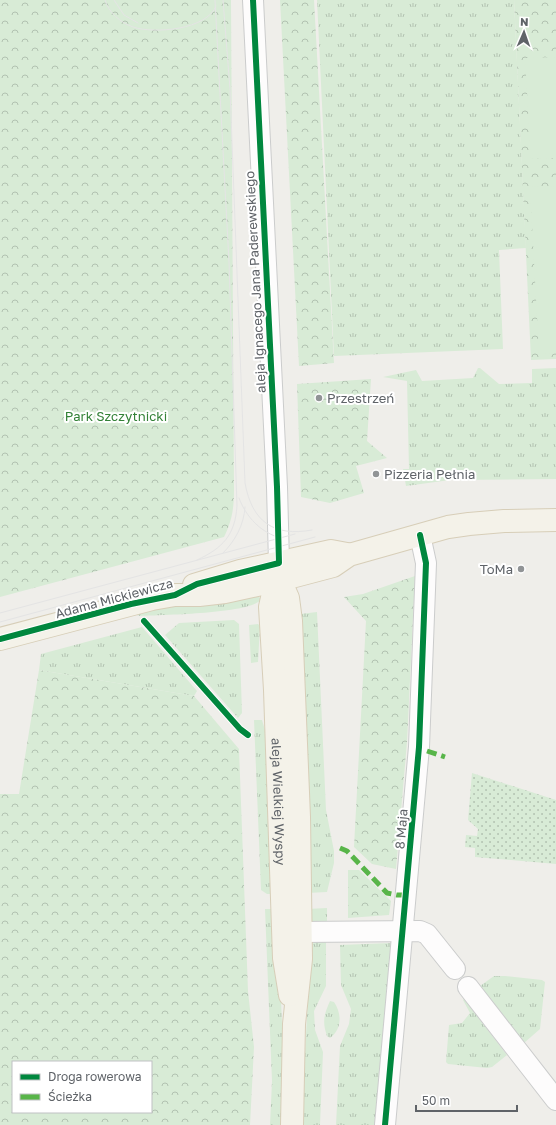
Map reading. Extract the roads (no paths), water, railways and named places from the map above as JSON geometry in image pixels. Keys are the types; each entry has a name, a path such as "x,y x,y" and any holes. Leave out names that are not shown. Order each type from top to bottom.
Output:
{"main road":[{"name":"Adama Mickiewicza","path":"0,639 131,604 175,595 199,595 279,571 333,566 349,555 420,535 469,524 556,520"},
{"name":"aleja Wielkiej Wyspy","path":"279,571 288,598 290,621 299,817 301,959 294,1024 292,1125"},
{"name":"aleja Wielkiej Wyspy","path":"279,571 270,607 275,690 284,958 294,1024"}],"street":[{"name":"aleja Ignacego Jana Paderewskiego","path":"253,0 277,487 279,571"},
{"name":"8 Maja","path":"385,1125 404,931 419,747 426,563 420,535"},
{"path":"301,932 420,931 427,934 455,969"},
{"path":"468,987 556,1100"}],"tram line":[{"path":"105,0 112,13 124,23 133,27 154,30 166,30 191,25 211,14 216,6"},
{"path":"114,0 124,15 138,23"},
{"path":"197,560 214,551 226,539 234,525 237,506 229,262 215,0"},
{"path":"223,0 230,89 245,483 248,497 253,508 259,517 267,524 286,531 298,532 312,530"},
{"path":"239,498 246,512 255,523 267,532 281,538"},
{"path":"223,553 241,526 245,507"},
{"path":"0,613 295,534"},
{"path":"0,622 315,537"}],"place":[{"name":"Przestrzeń","path":"319,398"},
{"name":"Pizzeria Pełnia","path":"376,474"},
{"name":"ToMa","path":"521,569"}],"park label":[{"name":"Park Szczytnicki","path":"116,416"}]}
